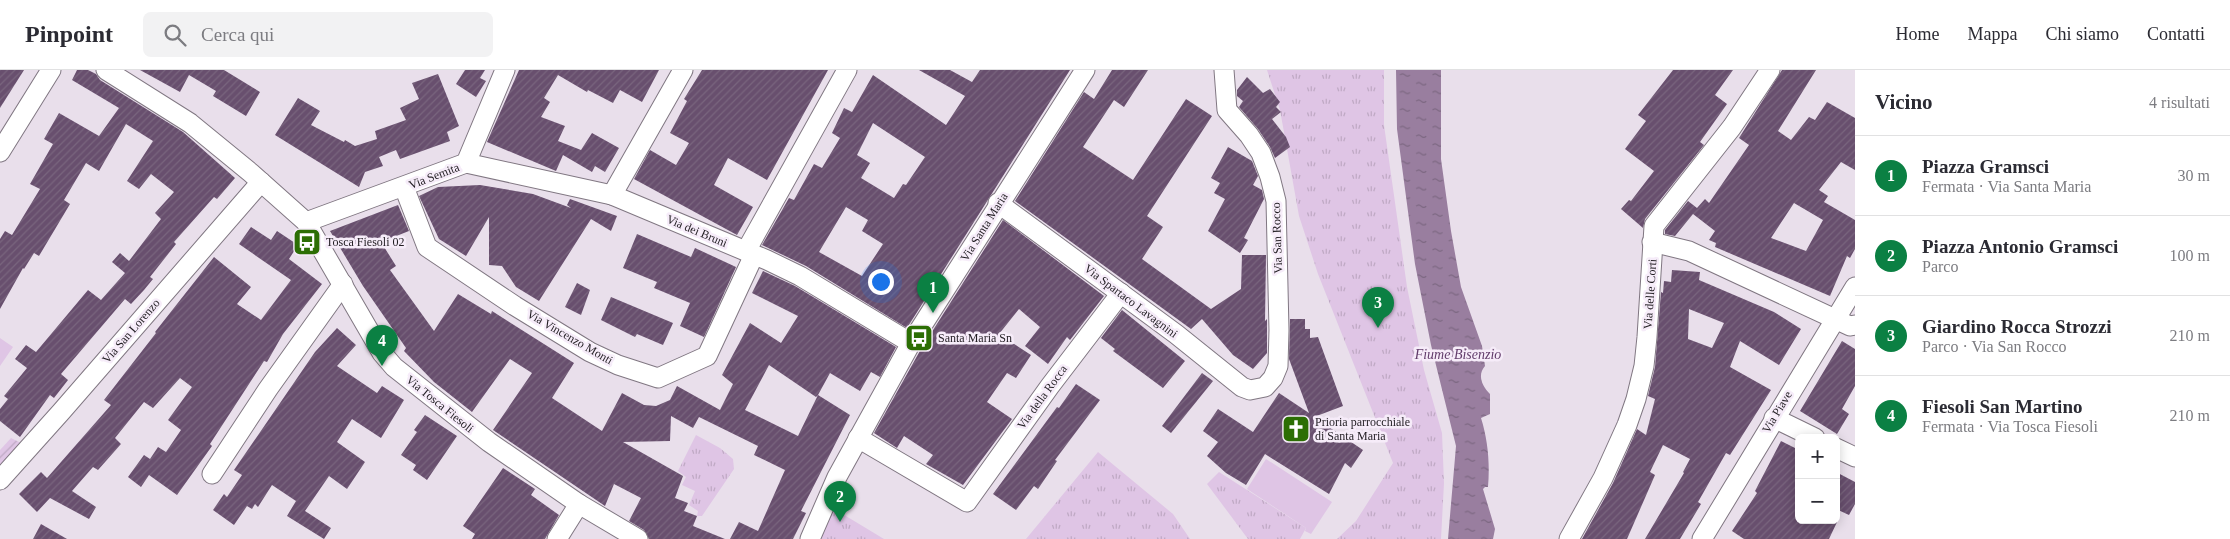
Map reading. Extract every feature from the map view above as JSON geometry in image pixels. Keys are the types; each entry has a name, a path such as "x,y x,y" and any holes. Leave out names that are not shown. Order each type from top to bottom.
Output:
{"street":[{"path":"0,152 51,70"},
{"name":"Via Tosca Fiesoli","path":"106,70 190,124 261,182 306,222 382,353 394,367 489,442 578,504 638,539"},
{"name":"Via Semita","path":"306,222 466,163 506,70"},
{"path":"612,195 684,70"},
{"name":"Via Vincenzo Monti","path":"404,187 427,247 515,306 590,352 618,365 658,378 707,356 750,253 846,70"},
{"name":"Via Santa Maria","path":"811,537 828,496 911,343 998,203 1085,70"},
{"name":"Via San Rocco","path":"1224,70 1227,110 1249,135 1261,153 1276,201 1278,366 1273,378 1265,387"},
{"name":"Via delle Corti","path":"1568,539 1603,478 1627,425 1636,399 1644,366 1654,226 1732,127 1770,70"},
{"name":"Via dei Bruni","path":"466,163 612,195 800,276 911,343"},
{"name":"Via San Lorenzo","path":"0,480 261,182"},
{"name":"Via Spartaco Lavagnini","path":"998,203 1121,293 1242,387 1250,390 1265,387"},
{"path":"1652,242 1689,251 1850,326 1855,324"},
{"path":"212,474 268,389 342,284"},
{"name":"Via Piave","path":"1702,539 1855,287"},
{"name":"Via della Rocca","path":"858,438 967,502 1050,386 1121,293"},
{"path":"1774,418 1807,434"},
{"path":"1840,450 1855,457"},
{"path":"557,539 578,504"}],"green space":[{"path":"1267,70 1384,70 1384,125 1407,287 1424,370 1442,433 1444,483 1441,539 1337,539 1356,521 1393,463 1318,274 1299,216 1280,110"},
{"path":"0,338 13,347 0,366"},
{"path":"696,435 720,448 733,459 734,469 702,516 697,516 698,511 689,505 695,491 682,485 686,477 678,471"},
{"path":"11,438 25,445 0,469 0,450"},
{"path":"1098,452 1173,514 1190,539 1026,539"},
{"path":"1266,459 1332,502 1311,534 1305,531 1306,528 1247,489"},
{"path":"1219,472 1306,528 1300,539 1248,539 1207,484"},
{"path":"831,507 884,539 818,539"}],"water":[{"name":"Fiume Bisenzio","path":"1396,70 1441,70 1441,159 1451,231 1461,287 1482,346 1485,366 1481,373 1481,380 1490,394 1490,414 1481,418 1489,461 1488,487 1483,489 1495,529 1493,539 1448,539 1456,446 1431,345 1415,264 1397,129"}],"building":[{"path":"0,70 24,70 0,108"},
{"path":"77,70 88,70 96,74 100,80 183,132 235,178 217,199 214,197 174,242 176,244 150,277 153,279 144,290 131,304 125,299 61,374 68,380 54,398 50,395 20,437 0,421 0,409 8,399 4,396 27,368 15,359 26,345 36,352 88,290 101,300 125,273 112,262 120,253 129,261 161,219 155,213 174,192 151,174 139,189 127,181 153,141 126,124 99,171 86,163 64,200 70,204 39,256 34,253 23,268 0,309 0,239 5,231 12,235 40,189 30,184 53,144 44,139 59,113 99,136 119,108 72,80"},
{"path":"140,70 224,70 260,92 246,116 213,96 216,91 189,75 180,92"},
{"path":"465,70 485,70 480,78 486,81 476,97 456,84"},
{"path":"519,70 659,70 642,102 620,90 613,103 588,90 587,92 558,75 544,98 550,102 541,117 565,126 558,141 581,150 592,133 619,148 605,172 595,166 592,172 563,155 556,171 487,142"},
{"path":"702,70 828,70 767,180 728,158 714,185 753,207 737,235 634,179 650,150 676,165 689,143 670,133 687,101 684,99"},
{"path":"919,70 950,70 972,82 980,70 1070,70 907,328 806,266 762,245 789,198 794,200 814,164 822,168 840,138 832,133 844,108 852,112 873,75 946,125 965,96","holes":["873,123 925,157 906,185 903,184 894,198 861,178 870,163 857,155","846,207 868,220 862,231 883,244 862,276 819,252"]},
{"path":"1112,70 1148,70 1124,107 1114,100 1083,147 1133,180 1186,99 1212,116 1147,216 1163,227 1142,259 1211,309 1241,289 1242,255 1266,255 1265,321 1267,319 1267,353 1253,369 1233,355 1202,319 1191,329 1015,201 1084,92 1094,99"},
{"path":"1673,70 1733,70 1715,95 1727,104 1700,142 1704,145 1645,219 1643,228 1621,209 1629,200 1631,201 1654,171 1625,149 1646,121 1638,115"},
{"path":"1782,70 1816,70 1778,131 1791,140 1809,117 1815,120 1827,102 1855,118 1855,170 1841,162 1819,190 1828,196 1824,202 1855,220 1855,249 1850,258 1847,256 1830,296 1715,247 1716,243 1709,240 1715,231 1693,214 1675,236 1665,234 1665,230 1688,201 1697,208 1705,199 1709,203 1749,145 1739,138","holes":["1794,203 1823,220 1806,251 1771,238"]},
{"path":"438,74 459,126 447,132 450,141 400,159 396,150 379,157 383,166 365,172 359,187 275,135 298,98 320,111 311,125 355,146 377,139 375,131 406,120 400,108 419,99 412,83"},
{"path":"1247,77 1263,93 1270,89 1280,102 1276,107 1281,112 1272,119 1286,137 1290,147 1275,158 1258,129 1239,107 1243,101 1237,96 1237,90"},
{"path":"1228,147 1252,161 1258,176 1253,185 1262,190 1264,199 1244,238 1248,240 1240,253 1208,231 1225,199 1214,193 1220,183 1211,178"},
{"path":"480,185 533,194 571,208 567,205 570,199 617,216 611,231 591,219 539,301 516,287 502,266 489,265 489,217 466,256 439,239 419,196 438,187"},
{"path":"398,205 409,231 381,242 396,266 390,270 434,331 458,294 491,314 492,311 574,363 552,398 602,431 622,393 644,405 656,406 670,400 677,386 720,410 733,384 722,375 750,323 781,343 798,316 752,293 763,271 795,286 896,347 880,377 871,372 860,391 830,373 818,395 850,415 801,511 806,513 793,539 730,539 739,522 758,531 785,470 754,455 758,446 699,417 693,428 671,416 670,441 623,442 683,476 675,498 688,503 684,511 697,516 693,526 725,539 649,539 644,530 629,521 641,498 614,484 605,506 493,430 532,373 510,359 472,412 434,382 404,351 406,348 363,286 330,231","holes":["769,365 816,397 818,395 798,436 745,410"]},
{"path":"1003,220 1104,296 1070,340 1067,337 1048,364 1025,346 1040,327 1019,309 999,334 1031,355 1016,378 1007,373 987,402 1012,419 963,485 926,464 933,455 904,436 897,448 874,433 921,349"},
{"path":"251,227 271,240 277,231 298,245 289,259 322,284 283,334 267,362 264,361 210,444 212,446 177,495 149,475 141,487 128,477 144,455 150,459 158,447 166,452 181,430 168,420 192,387 180,378 153,408 144,402 115,438 121,444 98,470 93,467 72,491 96,507 89,519 50,498 37,512 19,494 41,472 47,478 111,405 104,400 214,257 251,287 237,304 261,320 291,280 239,244"},
{"path":"637,234 691,257 695,248 736,267 704,337 680,326 690,303 654,288 657,282 623,268"},
{"path":"1672,270 1700,272 1699,280 1774,312 1801,329 1779,365 1740,341 1730,367 1771,390 1730,455 1726,453 1698,502 1701,504 1680,539 1645,539 1684,473 1690,459 1663,445 1650,472 1655,475 1627,539 1582,539 1613,483 1637,429 1646,435 1655,399 1648,396 1655,367 1661,292 1663,293 1664,281 1671,282","holes":["1689,309 1724,323 1712,348 1688,339"]},
{"path":"577,283 590,290 581,315 565,307"},
{"path":"611,297 673,323 663,345 637,334 635,337 601,320"},
{"path":"1122,310 1185,361 1163,388 1113,351 1115,349 1101,338"},
{"path":"1290,319 1305,319 1305,329 1310,329 1310,338 1318,337 1343,406 1314,417 1363,450 1351,468 1345,463 1329,494 1265,454 1246,485 1226,473 1207,456 1218,442 1203,431 1218,409 1253,432 1279,393 1309,413 1289,359"},
{"path":"337,328 356,345 337,366 377,393 382,386 404,400 381,438 352,419 337,442 365,462 347,489 329,476 305,511 331,528 324,539 287,516 296,501 272,485 258,507 255,504 252,509 247,506 234,525 213,510 224,494 227,497 242,475 234,470 315,352"},
{"path":"1842,341 1855,349 1855,386 1842,409 1849,414 1837,434 1800,411"},
{"path":"1202,373 1213,381 1171,433 1162,426"},
{"path":"1076,384 1100,400 1055,460 1057,461 1038,489 1034,486 1016,510 993,494"},
{"path":"425,415 457,436 427,480 413,470 416,465 401,455 417,432 414,430"},
{"path":"1781,441 1795,448 1795,524 1836,524 1829,539 1744,539 1732,531 1757,493 1755,491"},
{"path":"503,468 535,489 531,495 559,515 545,539 472,539 475,534 463,526"},
{"path":"1840,474 1855,482 1855,504 1849,515 1840,511"},
{"path":"41,524 67,539 33,539"}],"place":[{"name":"Tosca Fiesoli 02","path":"307,242"},
{"name":"Piazza Gramsci","path":"933,313"},
{"name":"Giardino Rocca Strozzi","path":"1378,328"},
{"name":"Santa Maria Sn","path":"919,338"},
{"name":"Fiesoli San Martino","path":"382,366"},
{"name":"Prioria parrocchiale di Santa Maria","path":"1296,429"},
{"name":"Piazza Antonio Gramsci","path":"840,522"}]}
